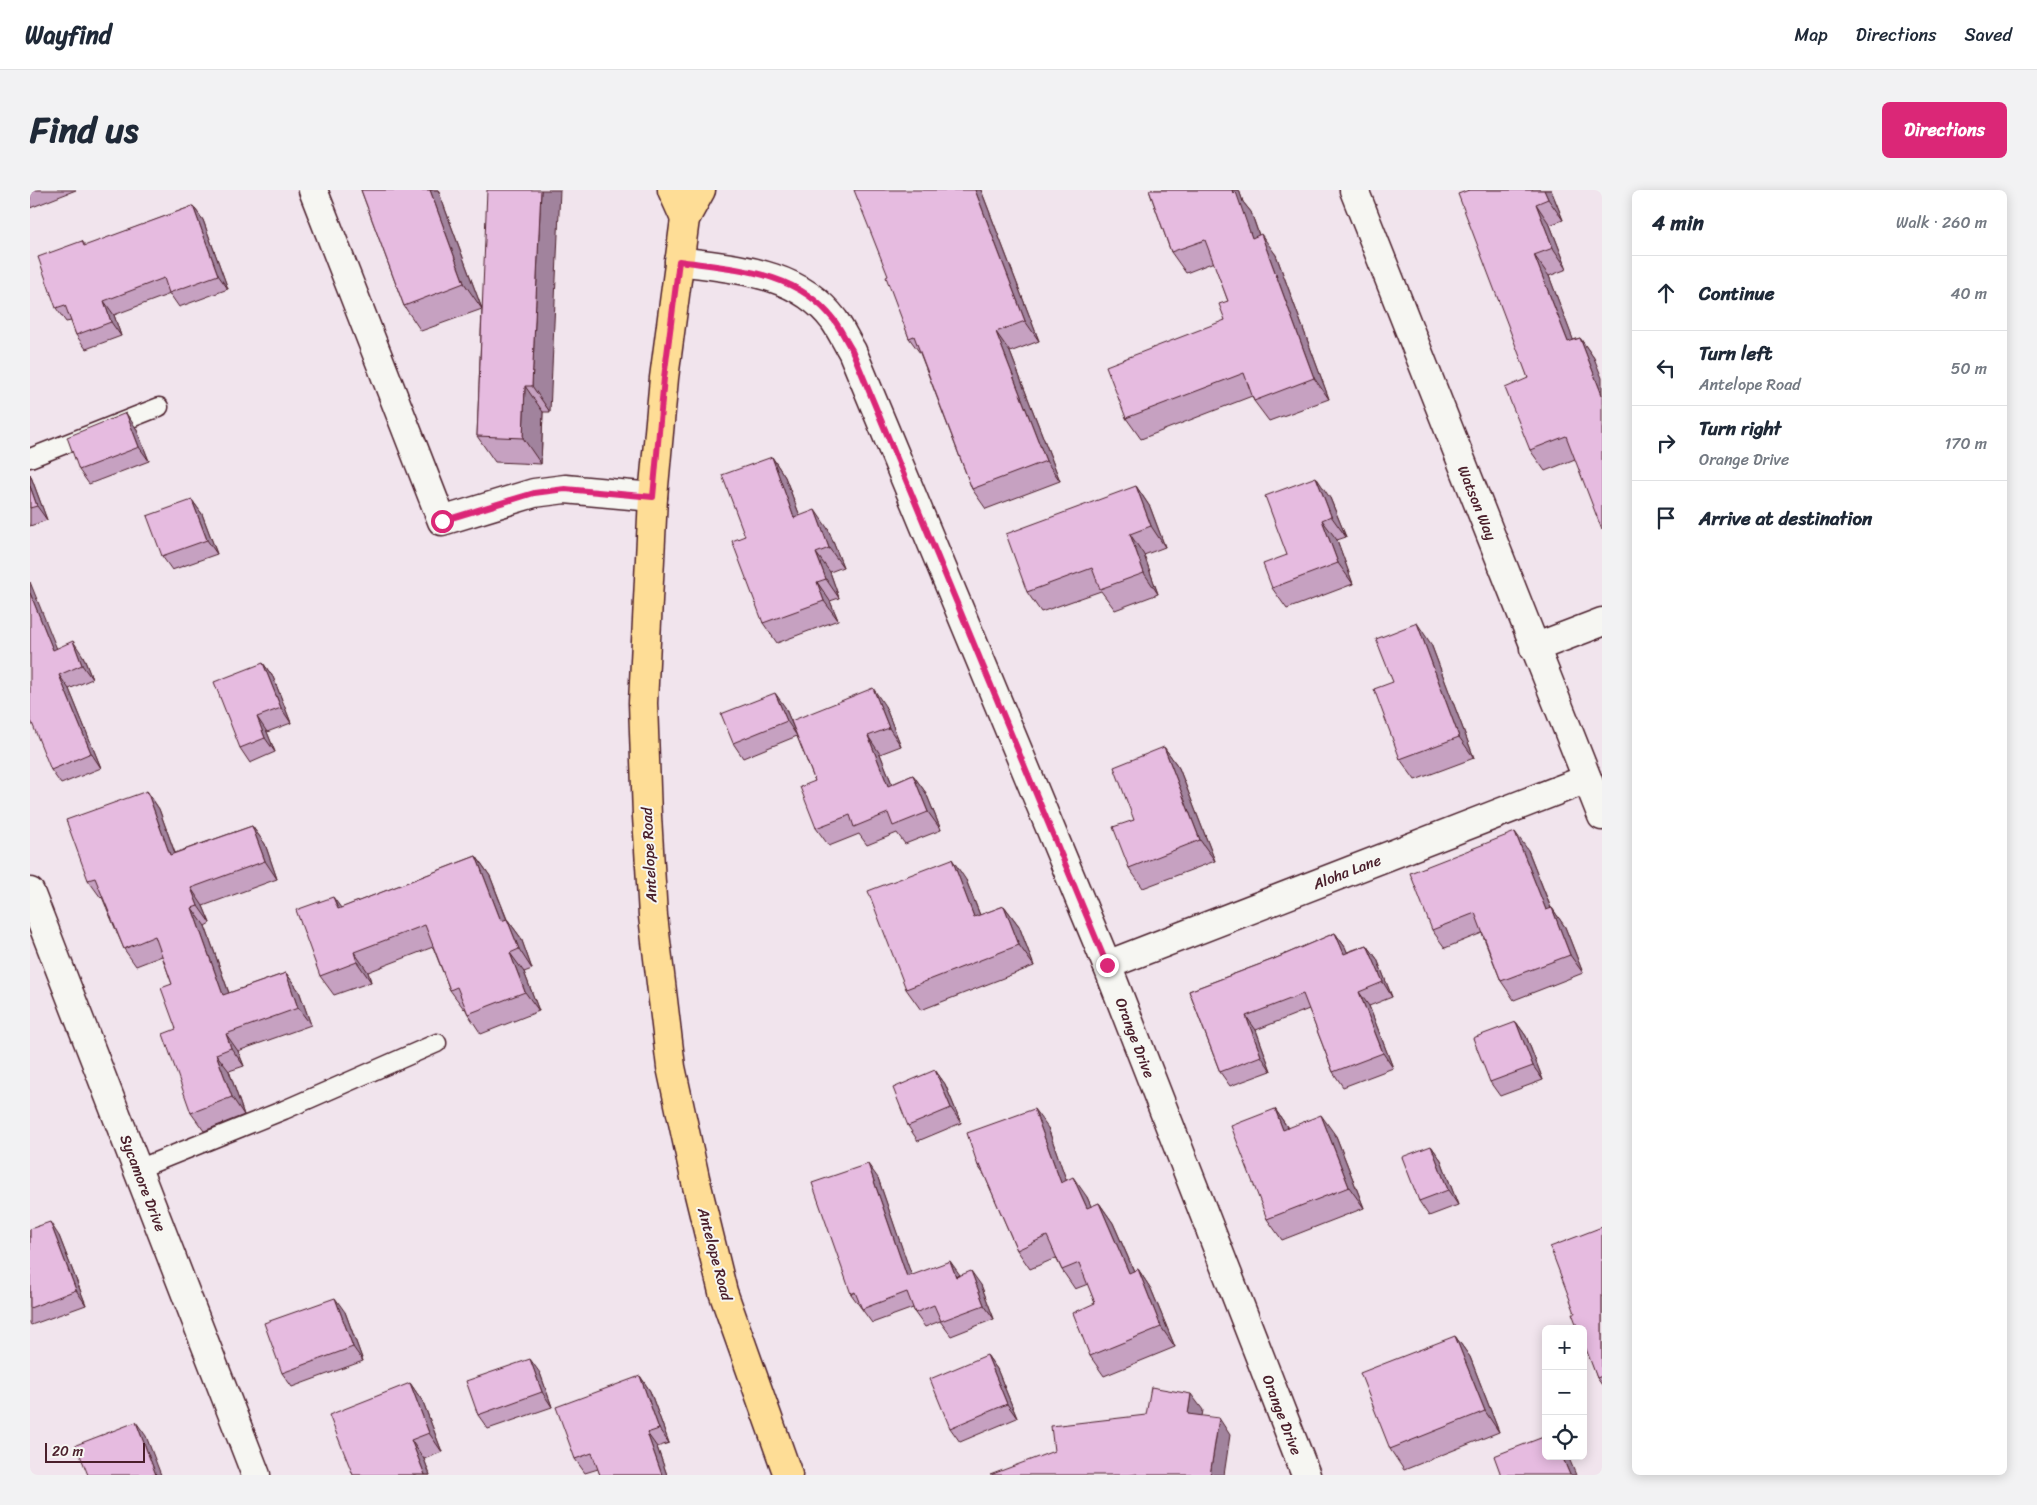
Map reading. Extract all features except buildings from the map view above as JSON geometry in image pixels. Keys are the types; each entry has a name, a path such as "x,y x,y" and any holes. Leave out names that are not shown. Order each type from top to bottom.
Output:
{"main road":[{"path":"672,190 685,219"},
{"name":"Antelope Road","path":"701,190 685,219 664,378 653,497 643,703 653,916 671,1067 723,1292 788,1475"}],"street":[{"path":"313,190 442,521 534,493 565,489 653,497"},
{"name":"Watson Way","path":"1354,190 1602,816"},
{"name":"Orange Drive","path":"679,261 754,272 780,279 801,290 819,304 834,321 852,350 1107,965 1306,1475"},
{"path":"1534,648 1602,622"},
{"name":"Aloha Lane","path":"1107,965 1588,779"},
{"name":"Sycamore Drive","path":"30,892 256,1475"}],"lane":[{"path":"30,458 159,408"},
{"path":"138,1169 284,1110 437,1043"}],"route":[{"path":"442,521 534,493 565,489 653,497 664,378 679,261 754,272 780,279 801,290 819,304 834,321 852,350 1107,965"}]}
